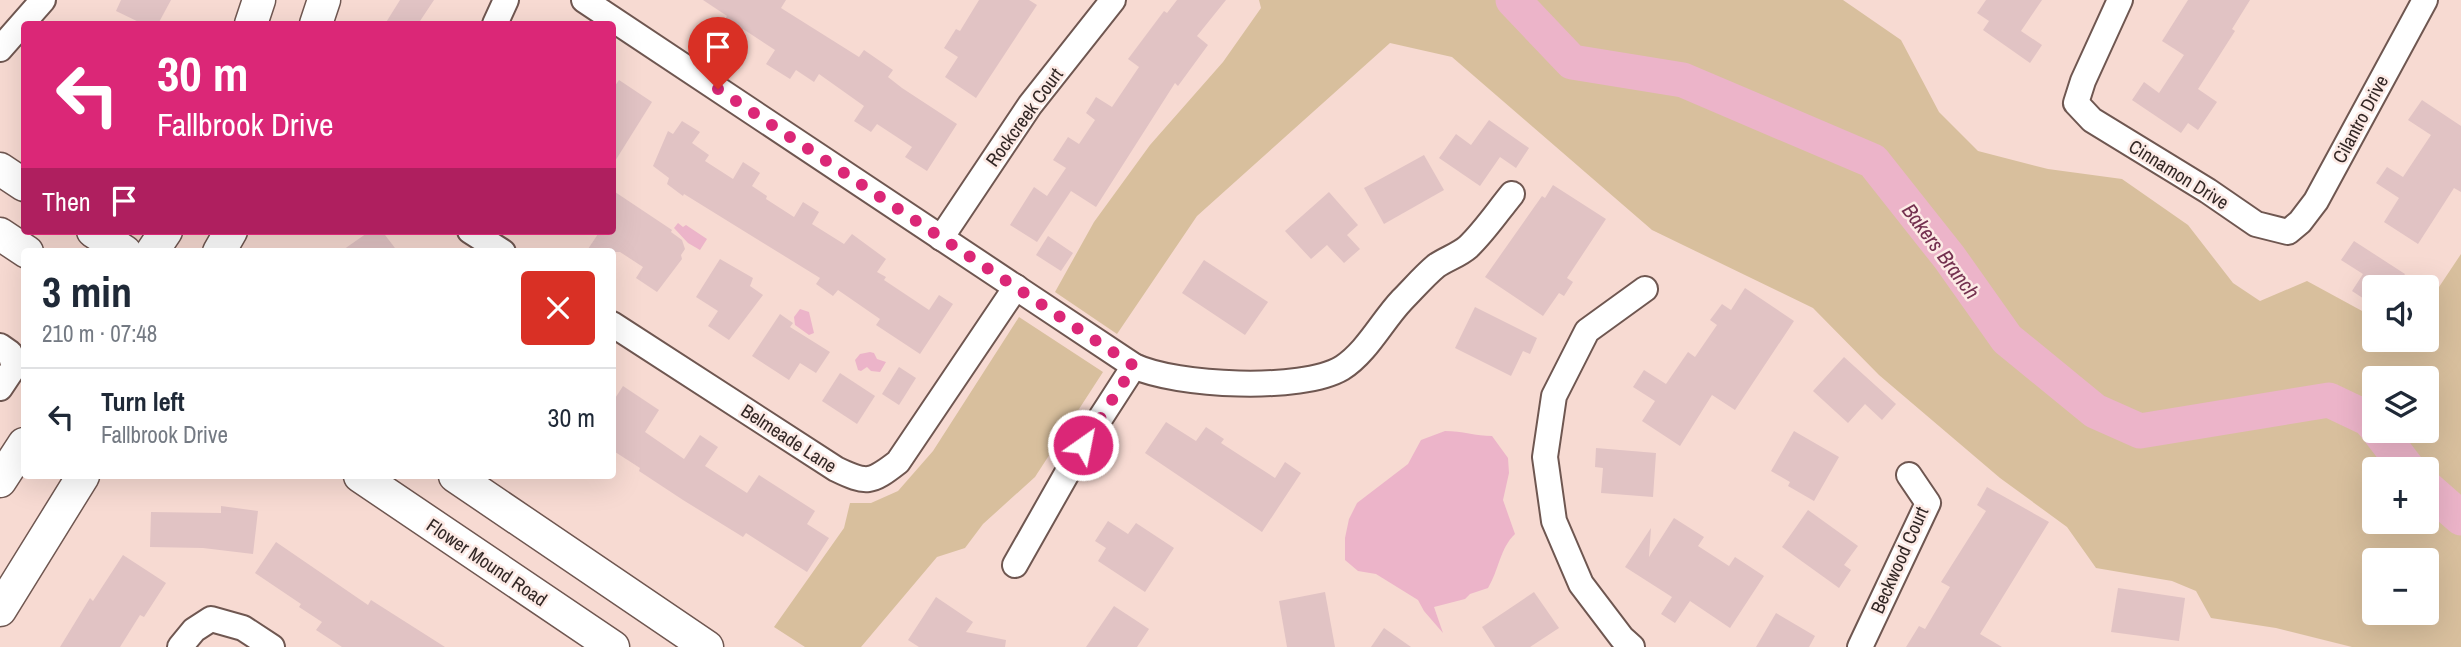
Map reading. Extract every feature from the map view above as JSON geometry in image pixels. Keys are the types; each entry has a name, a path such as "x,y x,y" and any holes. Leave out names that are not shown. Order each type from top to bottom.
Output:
{"main road":[{"path":"252,21 258,0"},
{"path":"317,21 324,0"},
{"path":"0,169 21,183"},
{"path":"0,234 21,248"},
{"path":"99,235 119,248"},
{"path":"4,595 81,479"},
{"name":"Flower Mound Road","path":"364,479 613,647"},
{"path":"459,479 707,647"}],"street":[{"path":"25,21 43,0"},
{"path":"496,21 506,0"},
{"path":"584,0 616,21"},
{"name":"Rockcreek Court","path":"941,238 1030,105 1113,0"},
{"name":"Cinnamon Drive","path":"2120,0 2083,81 2077,103 2092,120 2208,191 2256,224 2288,232"},
{"name":"Cilantro Drive","path":"2288,232 2300,222 2316,201 2425,0"},
{"path":"616,21 1134,366 1171,379 1200,382 1306,381 1342,368 1363,348 1386,317 1436,266 1467,248 1513,194"},
{"path":"0,49 21,25"},
{"path":"476,235 497,248"},
{"name":"Belmeade Lane","path":"616,327 836,469 859,481 879,477 898,462 1016,287"},
{"path":"1632,647 1622,638 1581,584 1554,521 1545,457 1555,396 1587,331 1645,289"},
{"path":"0,346 10,353 14,367 0,388"},
{"path":"1015,565 1083,445 1134,366"},
{"name":"Beckwood Court","path":"1860,647 1928,503 1909,475"},
{"path":"180,647 194,630 211,619 243,628 272,647"}],"shaded area":[{"path":"1259,0 1843,0 1901,40 1939,112 1978,151 2048,169 2122,179 2188,225 2233,283 2260,301 2307,281 2362,311 2362,352 2439,352 2439,287 2461,254 2461,647 2352,647 2276,628 2211,618 2196,591 2172,581 2096,568 2067,527 2000,478 1879,375 1813,308 1652,230 1452,57 1390,43 1197,216 1117,334 1055,292 1094,222 1150,145 1223,62 1261,8"},
{"path":"678,223 683,227 686,225 707,239 700,250 688,243 674,228"},
{"path":"800,309 809,312 814,333 809,335 795,325 794,317"},
{"path":"1019,317 1103,372 1035,477 983,524 965,548 937,557 861,647 805,647 774,627 844,528 850,503 871,503 898,491 933,451"},
{"path":"874,353 877,359 886,362 880,372 871,371 867,367 858,370 855,360 860,354"},
{"path":"1445,431 1492,436 1508,458 1509,473 1503,500 1515,534 1506,546 1488,588 1470,594 1465,599 1434,607 1443,633 1418,600 1376,574 1358,571 1345,560 1345,538 1349,519 1357,503 1408,464 1421,440"}],"building":[{"path":"121,0 171,0 160,21 137,21 116,11"},
{"path":"400,0 434,0 420,21 387,21"},
{"path":"703,0 786,0 781,8 859,57 864,50 893,70 888,77 957,124 927,171 905,157 912,147 877,124 871,132 854,121 864,106 819,74 814,82 796,70 790,79 766,64 775,50 743,29 735,41 718,30 727,16"},
{"path":"979,0 1029,0 1037,5 976,98 945,77 958,57 944,48 956,29 960,31"},
{"path":"1177,0 1226,0 1197,36 1208,45 1178,86 1175,83 1096,207 1071,191 1037,242 1010,225 1034,187 1047,196 1066,168 1053,160 1068,137 1079,144 1095,120 1086,113 1096,97 1112,107 1139,67 1128,59 1164,11 1167,13"},
{"path":"1986,0 2042,0 2021,31 2042,45 2030,63 1983,30 1989,21 1977,13"},
{"path":"2188,0 2250,0 2232,29 2235,31 2198,89 2217,102 2198,130 2188,123 2181,133 2132,100 2144,82 2159,93 2184,55 2162,41"},
{"path":"619,80 652,102 616,160 616,84"},
{"path":"2422,100 2461,126 2461,192 2454,188 2418,244 2384,222 2399,198 2376,183 2387,167 2403,177 2431,135 2408,120"},
{"path":"1489,120 1529,148 1516,168 1500,157 1480,186 1439,158 1456,134 1471,145"},
{"path":"682,121 700,132 692,143 709,155 705,161 733,179 743,162 760,173 752,186 767,196 766,199 794,217 803,202 819,212 812,224 844,244 852,234 886,259 877,272 886,277 884,280 929,310 939,295 953,304 920,354 876,325 880,319 838,290 833,296 816,284 820,278 667,184 669,178 653,166 668,131 673,134"},
{"path":"1424,155 1444,190 1384,224 1364,188"},
{"path":"1553,185 1606,219 1567,278 1573,282 1564,296 1559,293 1543,316 1485,277 1542,196 1545,198"},
{"path":"1329,192 1358,225 1347,235 1360,249 1344,263 1327,245 1311,259 1285,231"},
{"path":"616,193 672,230 671,232 682,240 685,249 681,255 682,259 657,292 636,278 643,267 616,252 616,248 589,248 597,235 616,235"},
{"path":"364,235 385,235 395,248 346,248"},
{"path":"1048,236 1073,253 1061,271 1036,255"},
{"path":"2354,241 2405,274 2362,275 2341,260"},
{"path":"720,259 753,278 750,286 763,295 729,340 708,326 718,311 696,297"},
{"path":"1204,260 1268,302 1245,335 1182,293"},
{"path":"2362,276 2362,298 2352,291"},
{"path":"1745,288 1794,321 1735,410 1712,395 1680,446 1642,421 1655,401 1633,387 1644,370 1666,384 1688,352 1695,357 1717,325 1710,320 1722,304 1731,310"},
{"path":"1475,307 1537,338 1530,354 1523,351 1511,376 1455,348"},
{"path":"780,314 793,323 790,327 830,352 816,373 800,363 789,380 752,356"},
{"path":"1844,357 1896,404 1882,420 1865,404 1848,423 1813,391"},
{"path":"899,367 916,378 899,405 882,394"},
{"path":"840,373 875,396 857,424 822,401"},
{"path":"623,386 659,410 645,432 684,459 700,435 718,447 705,466 747,493 759,475 815,511 807,524 829,538 807,572 746,533 743,537 683,500 616,453 616,397"},
{"path":"1166,422 1196,441 1206,427 1224,439 1221,443 1275,478 1285,462 1301,473 1262,532 1145,453"},
{"path":"1794,431 1839,457 1814,501 1788,486 1790,482 1771,471"},
{"path":"1596,448 1656,453 1653,497 1601,493 1603,468 1595,467"},
{"path":"1987,487 2049,522 1980,634 2002,647 1906,647 1919,626 1925,629 1950,587 1941,582 1986,511 1977,505"},
{"path":"221,506 258,511 253,554 203,548 150,547 151,512 221,513"},
{"path":"1808,510 1858,546 1844,565 1851,570 1839,588 1782,547"},
{"path":"1674,518 1704,537 1698,546 1729,566 1735,557 1764,576 1730,628 1690,601 1675,623 1661,614 1672,597 1625,567 1651,528 1649,557"},
{"path":"1108,521 1128,534 1136,523 1174,548 1145,592 1098,561 1106,548 1095,541"},
{"path":"276,542 368,605 371,600 445,647 342,647 316,630 322,622 299,607 301,604 255,573"},
{"path":"123,555 166,583 144,617 140,615 120,647 60,647 90,598 93,601"},
{"path":"2118,588 2185,598 2179,641 2111,632"},
{"path":"1325,592 1335,647 1287,647 1279,601"},
{"path":"1534,592 1559,628 1530,647 1495,647 1482,627"},
{"path":"936,597 973,622 966,632 1006,640 1005,647 919,647 908,640"},
{"path":"1114,606 1149,629 1137,647 1086,647"},
{"path":"1776,613 1815,636 1809,647 1756,647"},
{"path":"1384,628 1411,647 1371,647"}],"waterway":[{"name":"Bakers Branch","path":"1513,0 1572,62 1683,80 1873,161 1949,257 2007,339 2095,411 2140,431 2329,400 2362,416"},
{"name":"Bakers Branch","path":"2388,443 2399,457"},
{"name":"Bakers Branch","path":"2439,499 2461,518"}],"route":[{"path":"718,89 1134,366 1083,445"}]}
